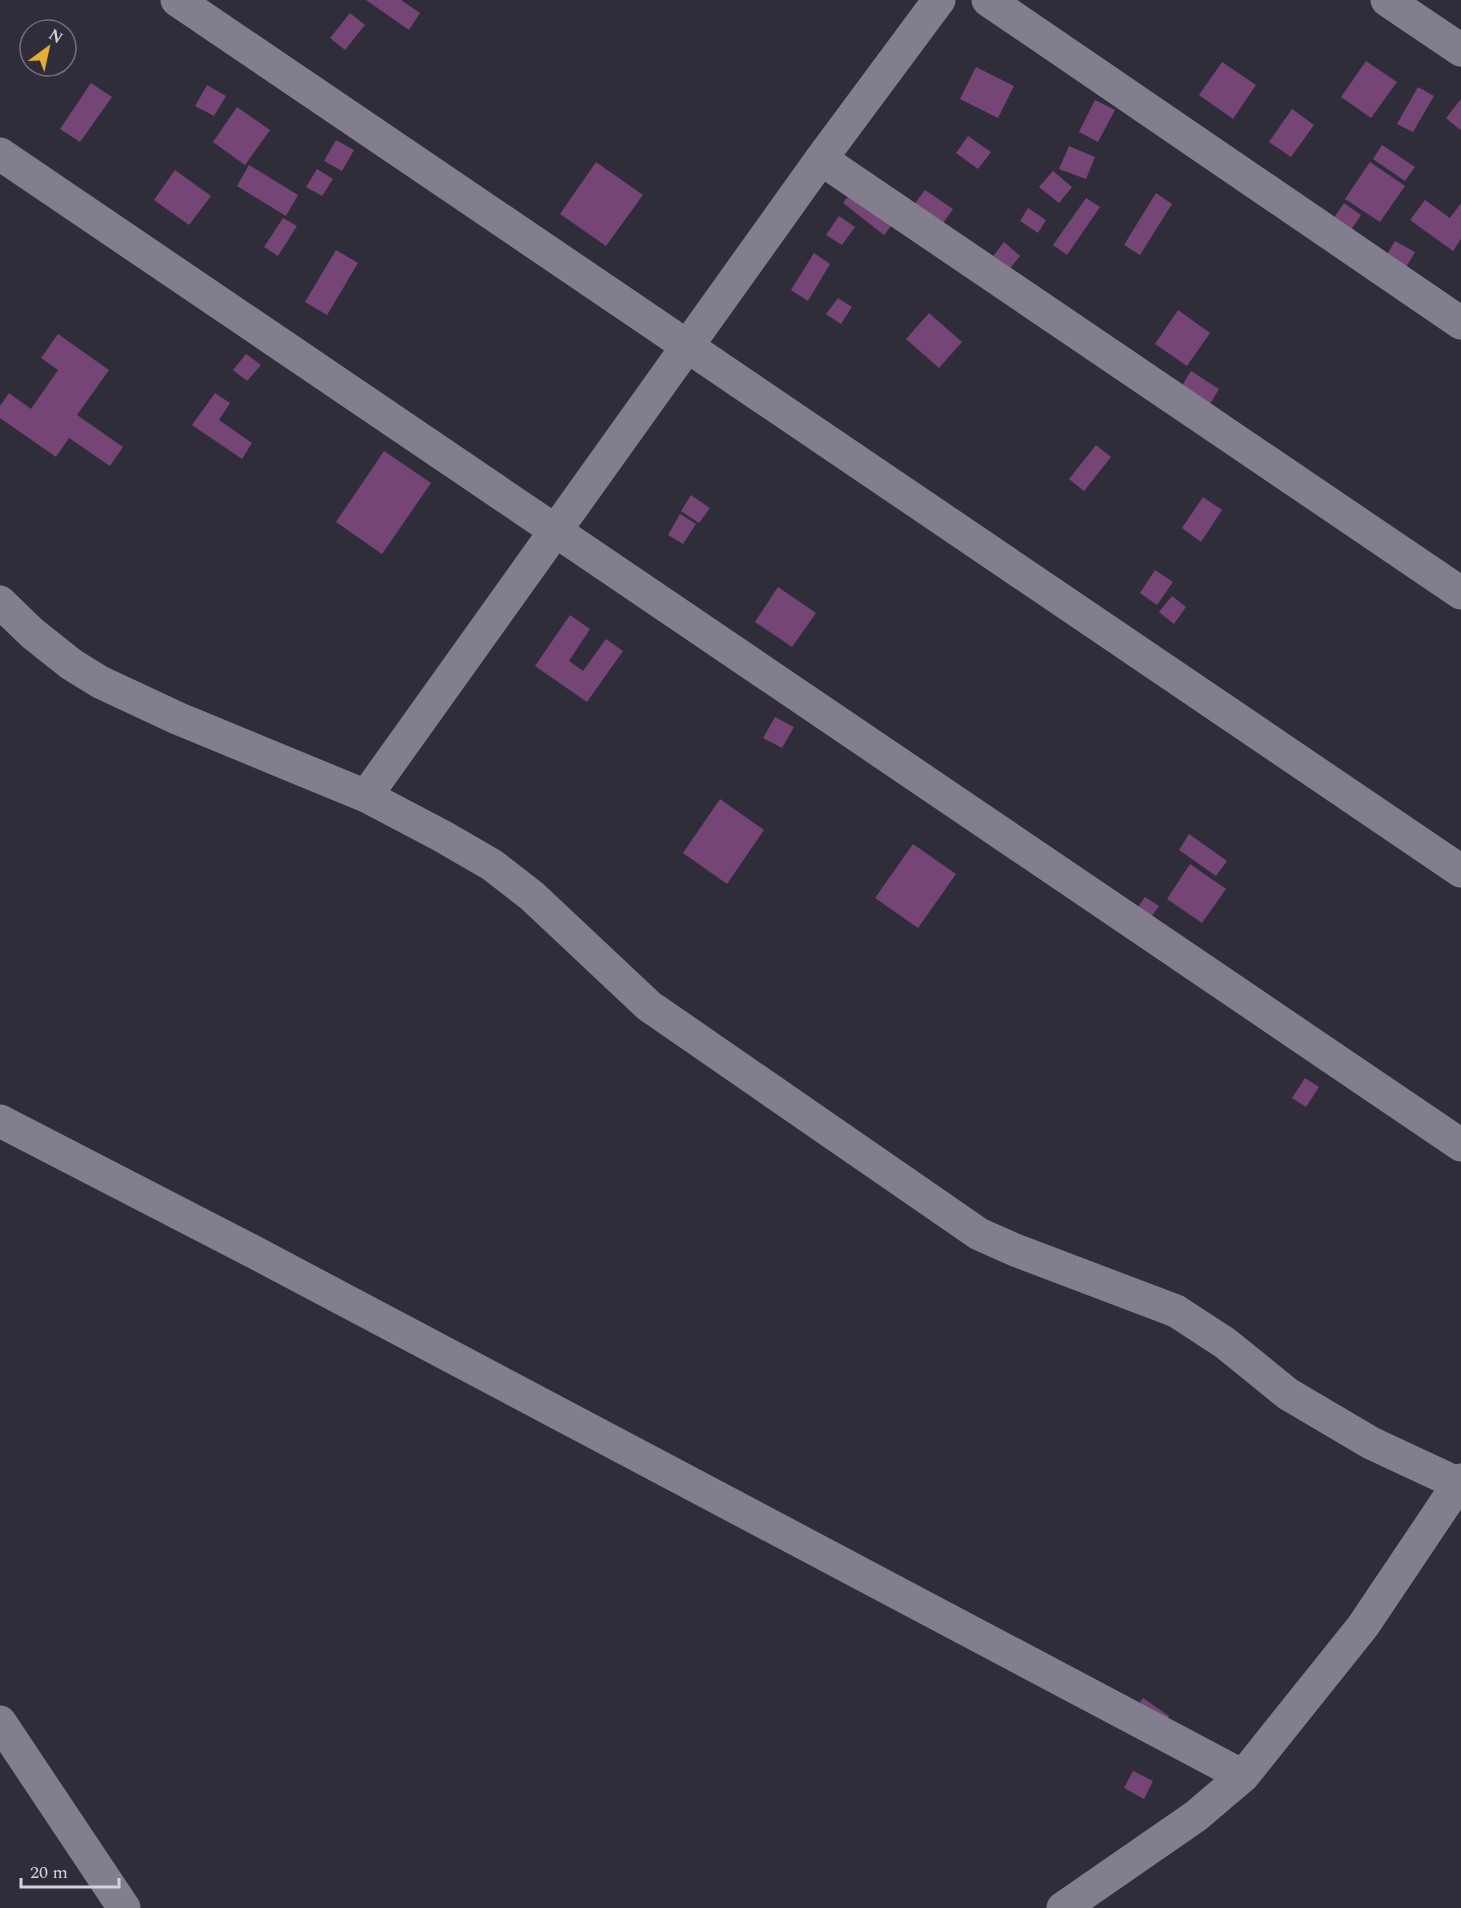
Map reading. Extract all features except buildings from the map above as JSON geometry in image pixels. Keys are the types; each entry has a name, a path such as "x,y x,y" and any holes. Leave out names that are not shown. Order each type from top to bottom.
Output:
{"street":[{"path":"177,0 1461,871"},
{"path":"366,796 821,159 939,0"},
{"path":"988,0 1461,323"},
{"path":"1387,0 1461,50"},
{"path":"0,154 1461,1145"},
{"path":"821,159 1461,593"},
{"path":"0,602 32,633 71,664 100,682 177,718 366,796 442,836 492,866 532,896 649,1006 979,1234 1176,1311 1226,1343 1288,1394 1371,1443 1460,1483 1363,1626 1243,1776 1196,1816 1064,1908"},
{"path":"0,1121 263,1257 1243,1776"},
{"path":"4,1735 124,1908"}]}
